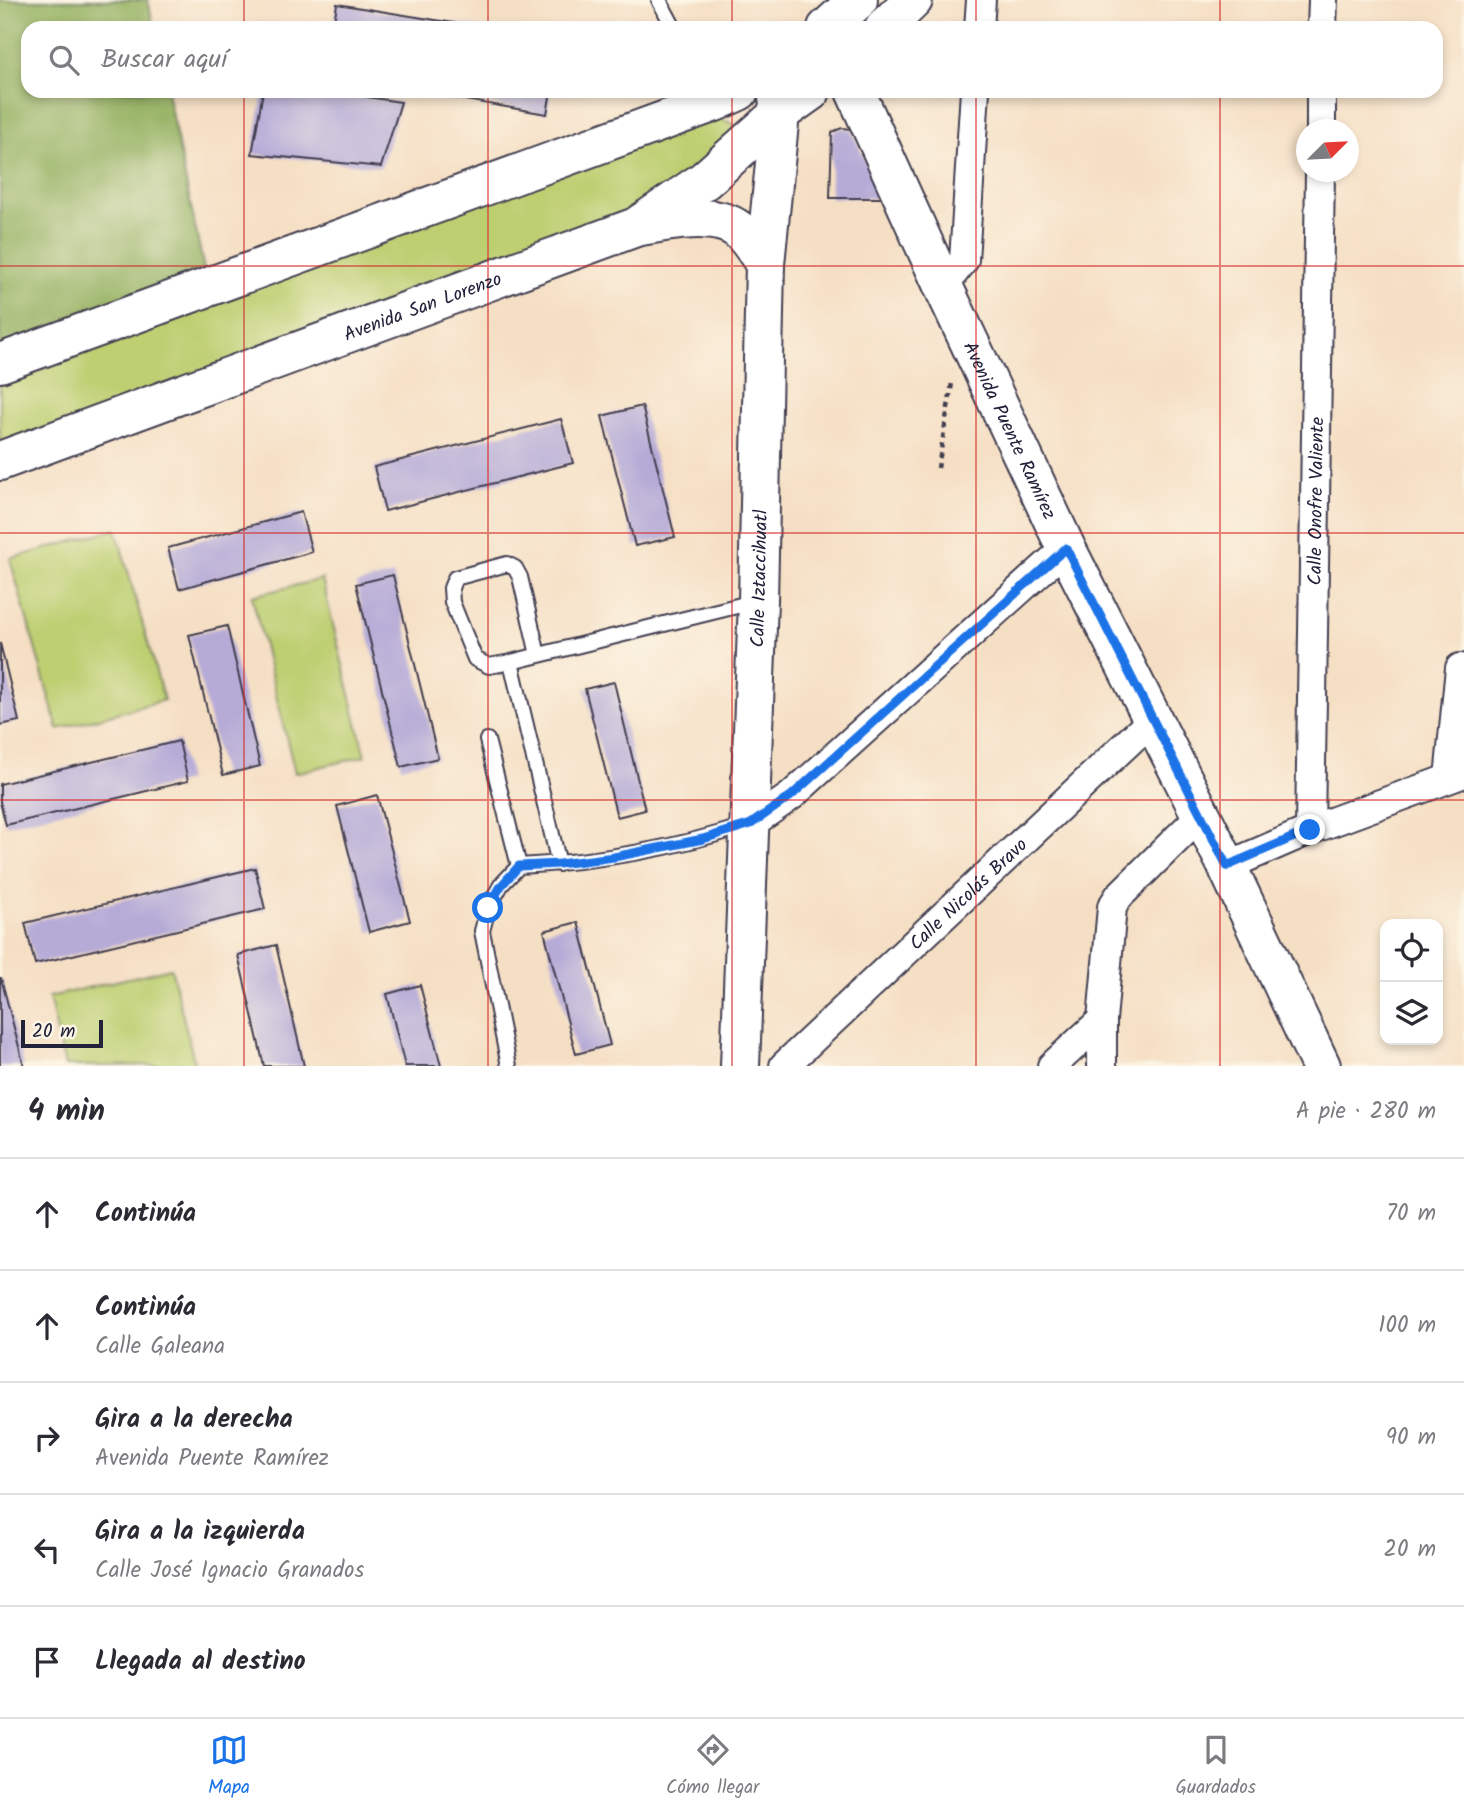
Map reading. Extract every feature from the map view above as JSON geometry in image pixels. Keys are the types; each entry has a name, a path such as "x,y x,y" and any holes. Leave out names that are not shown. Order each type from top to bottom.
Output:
{"street":[{"path":"835,21 858,0"},
{"path":"891,21 913,0"},
{"path":"980,21 981,0"},
{"path":"1322,0 1322,21"},
{"path":"0,363 713,98"},
{"name":"Avenida Puente Ramírez","path":"858,98 1066,548 1227,866 1321,1066"},
{"path":"943,286 964,261 975,98"},
{"path":"1321,98 1321,119"},
{"name":"Avenida San Lorenzo","path":"0,461 636,226 705,180 779,102"},
{"name":"Calle Iztaccihuatl","path":"740,1066 758,601 765,264 779,102"},
{"name":"Calle Onofre Valiente","path":"1310,830 1320,182"},
{"path":"636,226 677,220 713,219 741,231 765,264"},
{"path":"751,824 791,796 1066,548"},
{"path":"1227,866 1310,830 1457,775 1460,668"},
{"name":"Calle Nicolás Bravo","path":"784,1066 1152,720"},
{"path":"1101,1066 1102,1020 1112,907 1119,896 1200,816"},
{"path":"1052,1066 1102,1020"}],"lane":[{"path":"659,0 670,21"},
{"path":"538,655 520,577 515,568 507,564 455,578 451,588 452,602 475,659 489,666 511,662 758,601"},
{"path":"511,662 559,864"},
{"path":"487,740 519,866"},
{"path":"509,1066 482,930 488,908 501,886 519,866 614,857 703,839 751,824"}],"path":[{"path":"939,467 956,360 973,351"}],"green space":[{"path":"0,0 148,0 152,21 21,21 21,98 168,98 204,269 0,349"},
{"path":"711,114 735,125 735,155 698,187 0,451 0,385"},
{"path":"116,529 164,700 58,729 10,559"},
{"path":"322,579 365,756 295,773 252,596"},
{"path":"171,968 195,1065 65,1066 49,997"}],"building":[{"path":"337,4 441,21 334,21"},
{"path":"262,98 374,98 401,102 381,167 252,154"},
{"path":"454,98 550,98 547,114"},
{"path":"842,128 851,129 882,198 830,198 832,132"},
{"path":"642,406 675,537 635,546 602,416"},
{"path":"561,419 573,463 385,511 374,467"},
{"path":"301,512 312,552 179,589 168,548"},
{"path":"393,575 438,758 401,767 356,584"},
{"path":"227,626 260,766 223,775 189,635"},
{"path":"0,643 19,721 0,725"},
{"path":"614,682 645,810 617,817 585,689"},
{"path":"179,741 188,781 6,825 0,802 0,784"},
{"path":"377,795 410,921 369,932 337,806"},
{"path":"255,868 265,909 35,964 25,923"},
{"path":"578,922 610,1045 576,1054 544,931"},
{"path":"276,945 304,1066 264,1066 238,955"},
{"path":"1,978 24,1066 0,1066"},
{"path":"420,985 441,1066 405,1066 387,994"}],"route":[{"path":"488,908 501,886 519,866 614,857 703,839 751,824 791,796 1066,548 1227,866 1310,830"}]}
